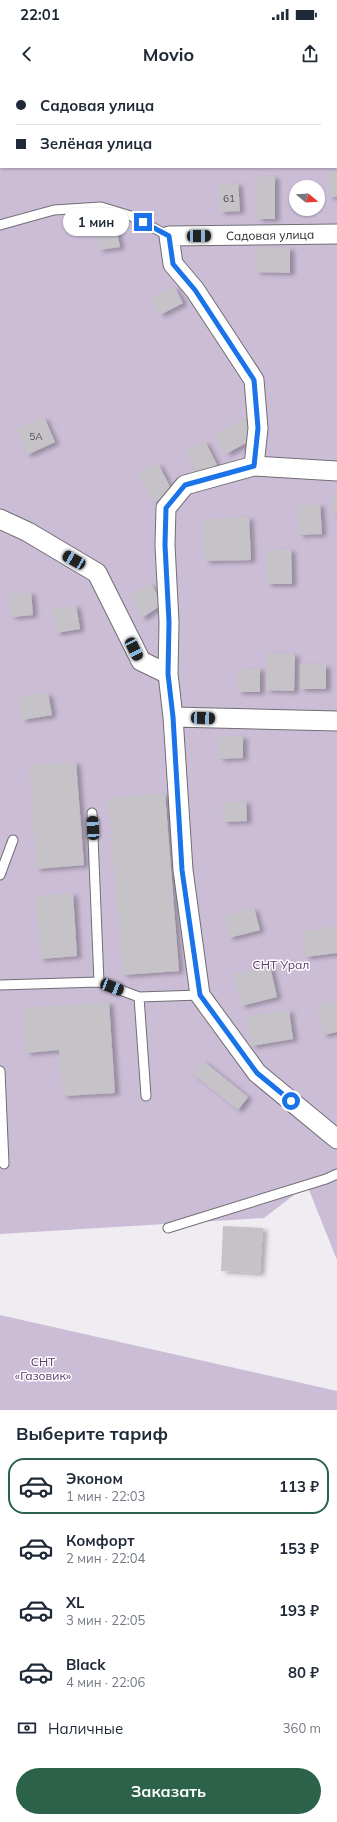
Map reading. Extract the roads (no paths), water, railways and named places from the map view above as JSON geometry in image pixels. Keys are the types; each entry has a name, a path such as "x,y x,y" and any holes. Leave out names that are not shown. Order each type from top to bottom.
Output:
{"street":[{"name":"Садовая улица","path":"169,236 337,234"},
{"path":"169,236 173,264 195,290 254,380 258,428 254,466"},
{"path":"337,471 254,466 185,485 166,508 165,545 169,622 168,674 173,717 182,870 200,995 257,1073 337,1138"},
{"path":"0,519 28,532 97,573 141,661 168,674"},
{"path":"173,717 337,721"}],"lane":[{"path":"0,225 54,210 101,207 131,216 169,236"},
{"path":"92,813 99,982"},
{"path":"0,875 13,840"},
{"path":"0,985 99,982 139,997 200,995"},
{"path":"139,997 146,1096"},
{"path":"0,1072 4,1164"},
{"path":"168,1228 318,1182 337,1174"}],"park label":[{"name":"СНТ Урал","path":"281,964"},
{"name":"СНТ «Газовик»","path":"43,1368"}]}
